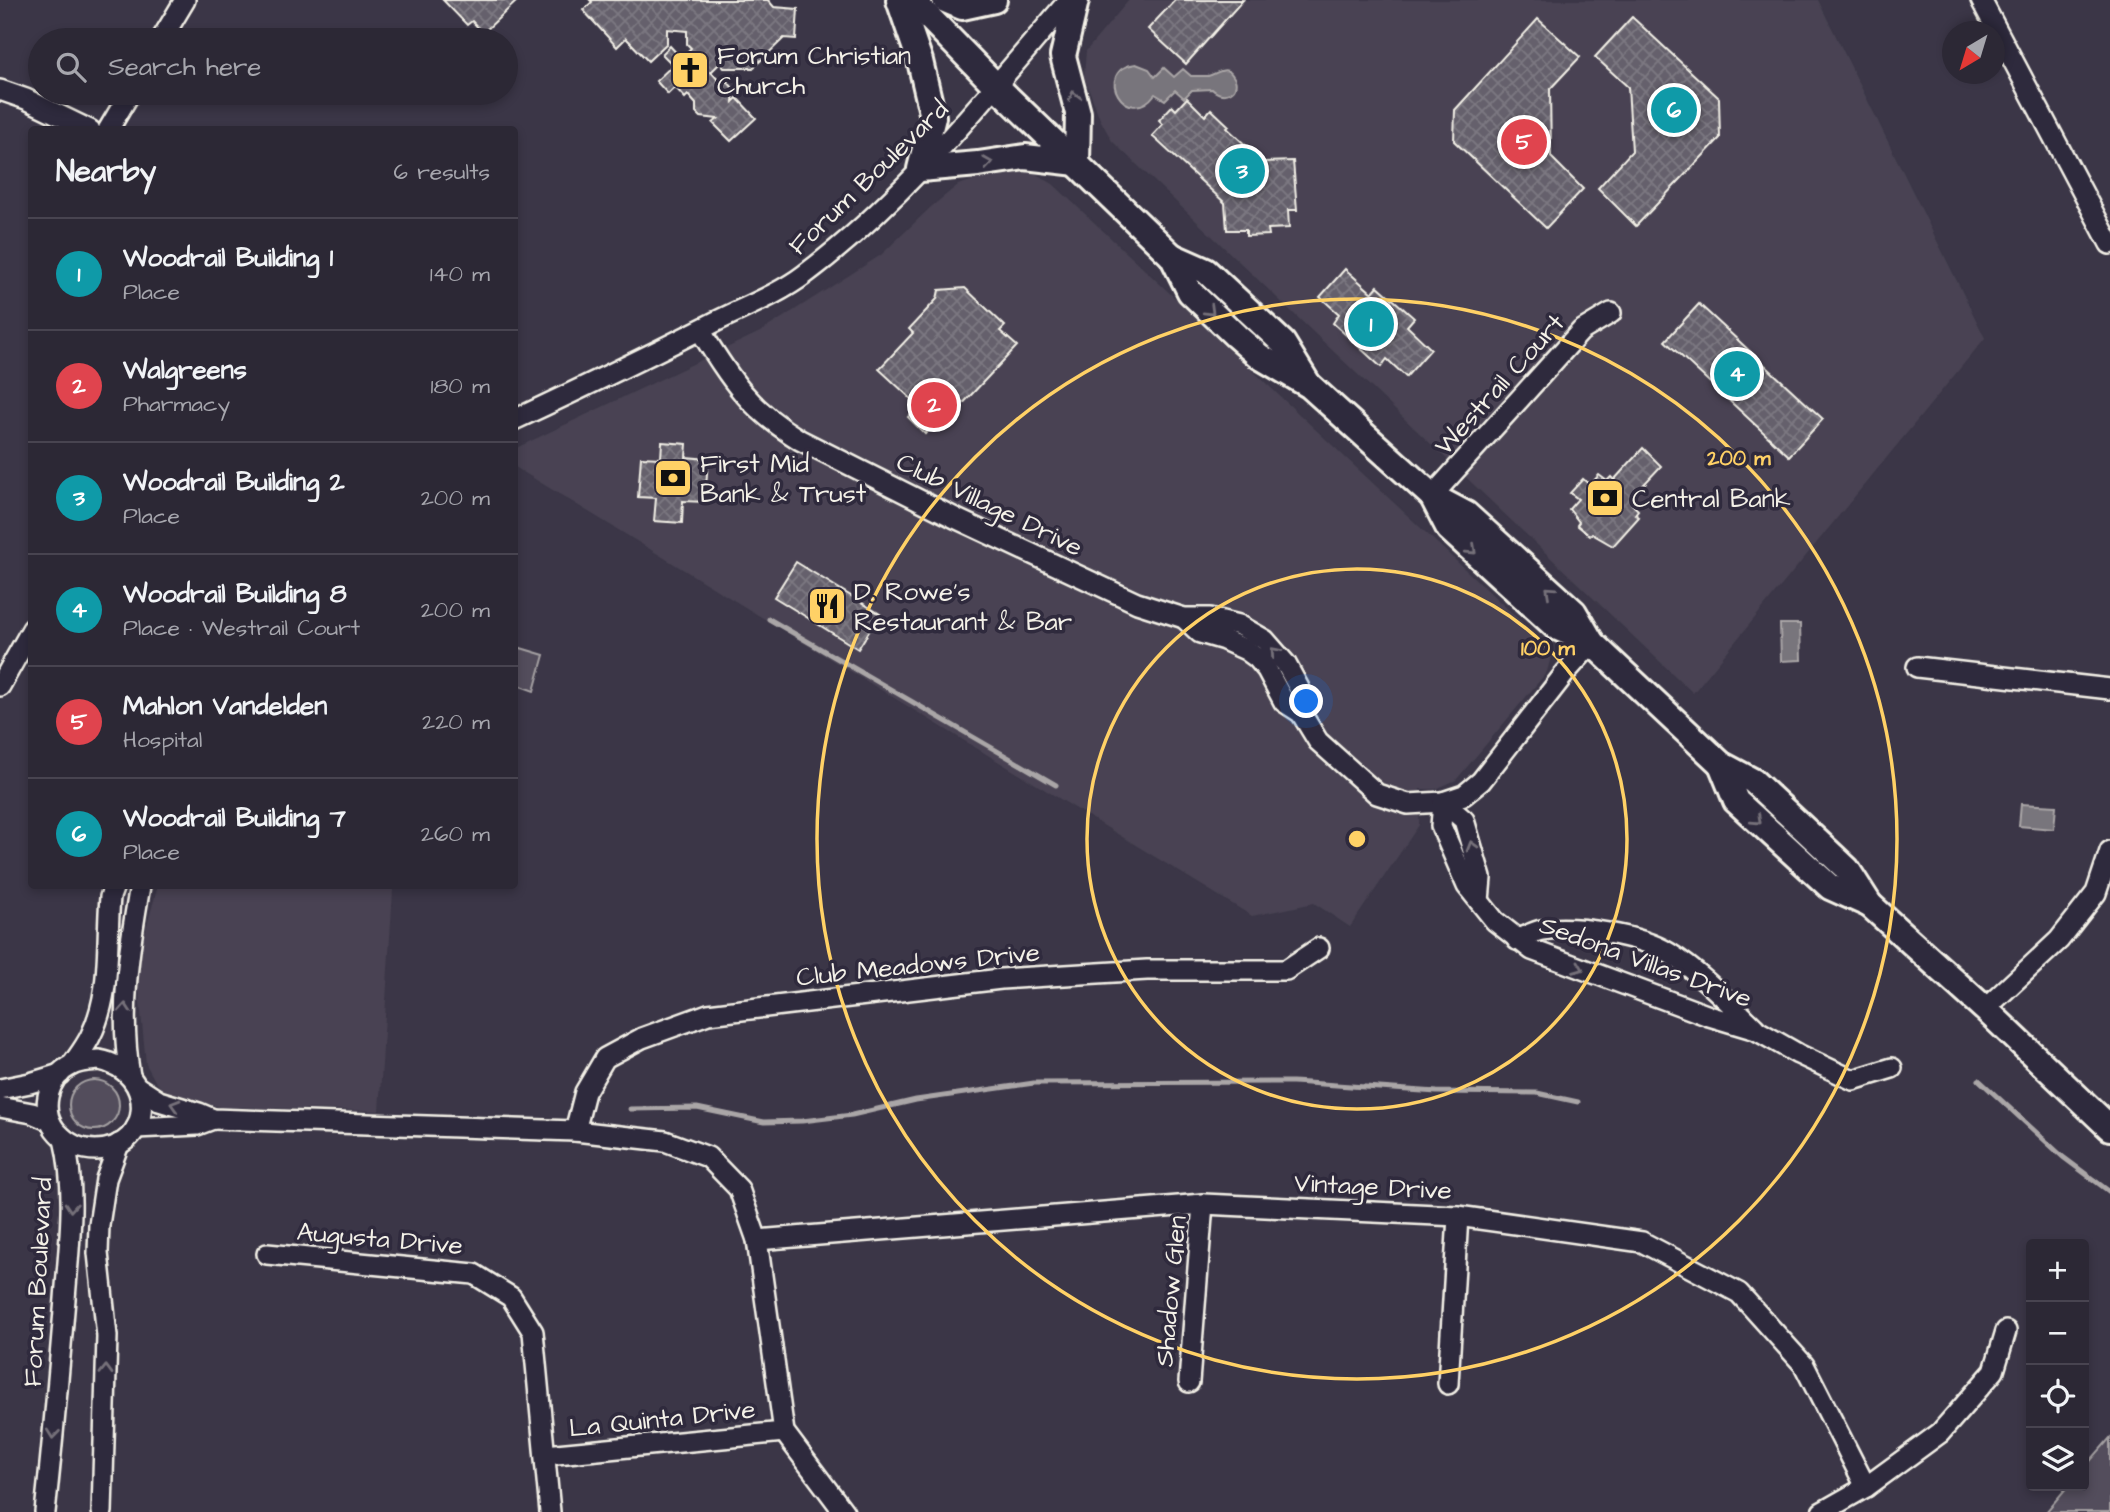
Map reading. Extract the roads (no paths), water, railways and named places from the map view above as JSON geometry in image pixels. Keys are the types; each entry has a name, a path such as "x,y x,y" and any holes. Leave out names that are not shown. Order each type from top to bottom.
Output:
{"main road":[{"path":"899,0 920,61 933,117 920,169 1025,157 1077,163"},
{"path":"912,0 996,86 1172,256 1191,292 1236,336 1259,356 1310,386 1432,496 1449,529 1556,627 1592,643 1721,764 1753,781 1847,869 1870,905 2110,1128"},
{"path":"945,0 962,7 994,0"},
{"path":"1076,0 1063,56 1078,113 1077,163"}],"street":[{"path":"168,28 185,0"},
{"name":"Forum Boulevard","path":"518,418 802,277 849,237 920,169 996,86 1069,0"},
{"path":"1981,0 2110,244"},
{"path":"0,90 28,100"},
{"path":"38,105 82,126"},
{"path":"110,126 123,105"},
{"name":"Westrail Court","path":"1432,496 1581,331 1611,313"},
{"name":"Club Village Drive","path":"700,330 748,401 776,425 800,440 1110,592 1184,618 1210,618 1239,625 1265,640 1286,664 1299,688 1301,713 1318,741 1377,794 1408,804 1443,802 1464,795 1481,781 1592,643"},
{"path":"0,686 28,636"},
{"path":"1917,667 2110,689"},
{"name":"Sedona Villas Drive","path":"1443,802 1441,826 1467,886 1495,921 1532,950 1627,987 1756,1030 1853,1080 1892,1068"},
{"path":"1984,1009 2060,940 2095,893 2110,851"},
{"path":"48,1120 48,1096 53,1084 90,1037 100,1011 106,986 110,897 113,889"},
{"path":"0,1107 32,1113 48,1120 64,1139 85,1149 110,1148 119,1144 136,1128 142,1109 125,1046 125,1018 131,934 139,889"},
{"name":"Sedona Villas Drive","path":"1517,940 1541,930 1598,931 1633,939 1668,952 1719,993 1756,1030"},
{"name":"Club Meadows Drive","path":"575,1131 585,1092 605,1058 642,1038 708,1014 1001,979 1147,970 1286,971 1319,948"},
{"path":"0,1089 99,1060 110,1062 159,1101 199,1112 213,1119"},
{"path":"136,1128 197,1125 213,1119 575,1131 664,1140 708,1157 739,1189 757,1240 784,1432 844,1512"},
{"name":"Forum Boulevard","path":"45,1512 72,1196 64,1139"},
{"path":"102,1512 107,1336 98,1253 99,1225 106,1179 119,1144"},
{"name":"Vintage Drive","path":"757,1240 1203,1204 1458,1216 1642,1242 1740,1293 1804,1365 1866,1487"},
{"name":"Shadow Glen","path":"1189,1382 1203,1204"},
{"path":"1448,1384 1458,1216"},
{"name":"Augusta Drive","path":"267,1254 474,1274 511,1297 533,1332 550,1512"},
{"path":"1822,1512 1866,1487 1940,1433 1994,1371 2006,1331"},
{"name":"La Quinta Drive","path":"546,1455 784,1432"}],"waterway":[{"path":"769,619 1056,785"},
{"path":"1979,1080 2063,1157 2110,1192"},
{"path":"630,1109 697,1108 764,1122 802,1121 852,1115 916,1100 1034,1083 1293,1082 1437,1092 1537,1093 1578,1102"}],"place":[{"name":"Forum Christian Church","path":"690,70"},
{"name":"Woodrail Building 7","path":"1674,110"},
{"name":"Mahlon Vandelden","path":"1524,142"},
{"name":"Woodrail Building 2","path":"1242,171"},
{"name":"Woodrail Building 1","path":"1371,324"},
{"name":"Woodrail Building 8","path":"1737,374"},
{"name":"Walgreens","path":"934,405"},
{"name":"First Mid Bank & Trust","path":"673,478"},
{"name":"Central Bank","path":"1605,498"},
{"name":"D. Rowe's Restaurant & Bar","path":"827,606"}]}
